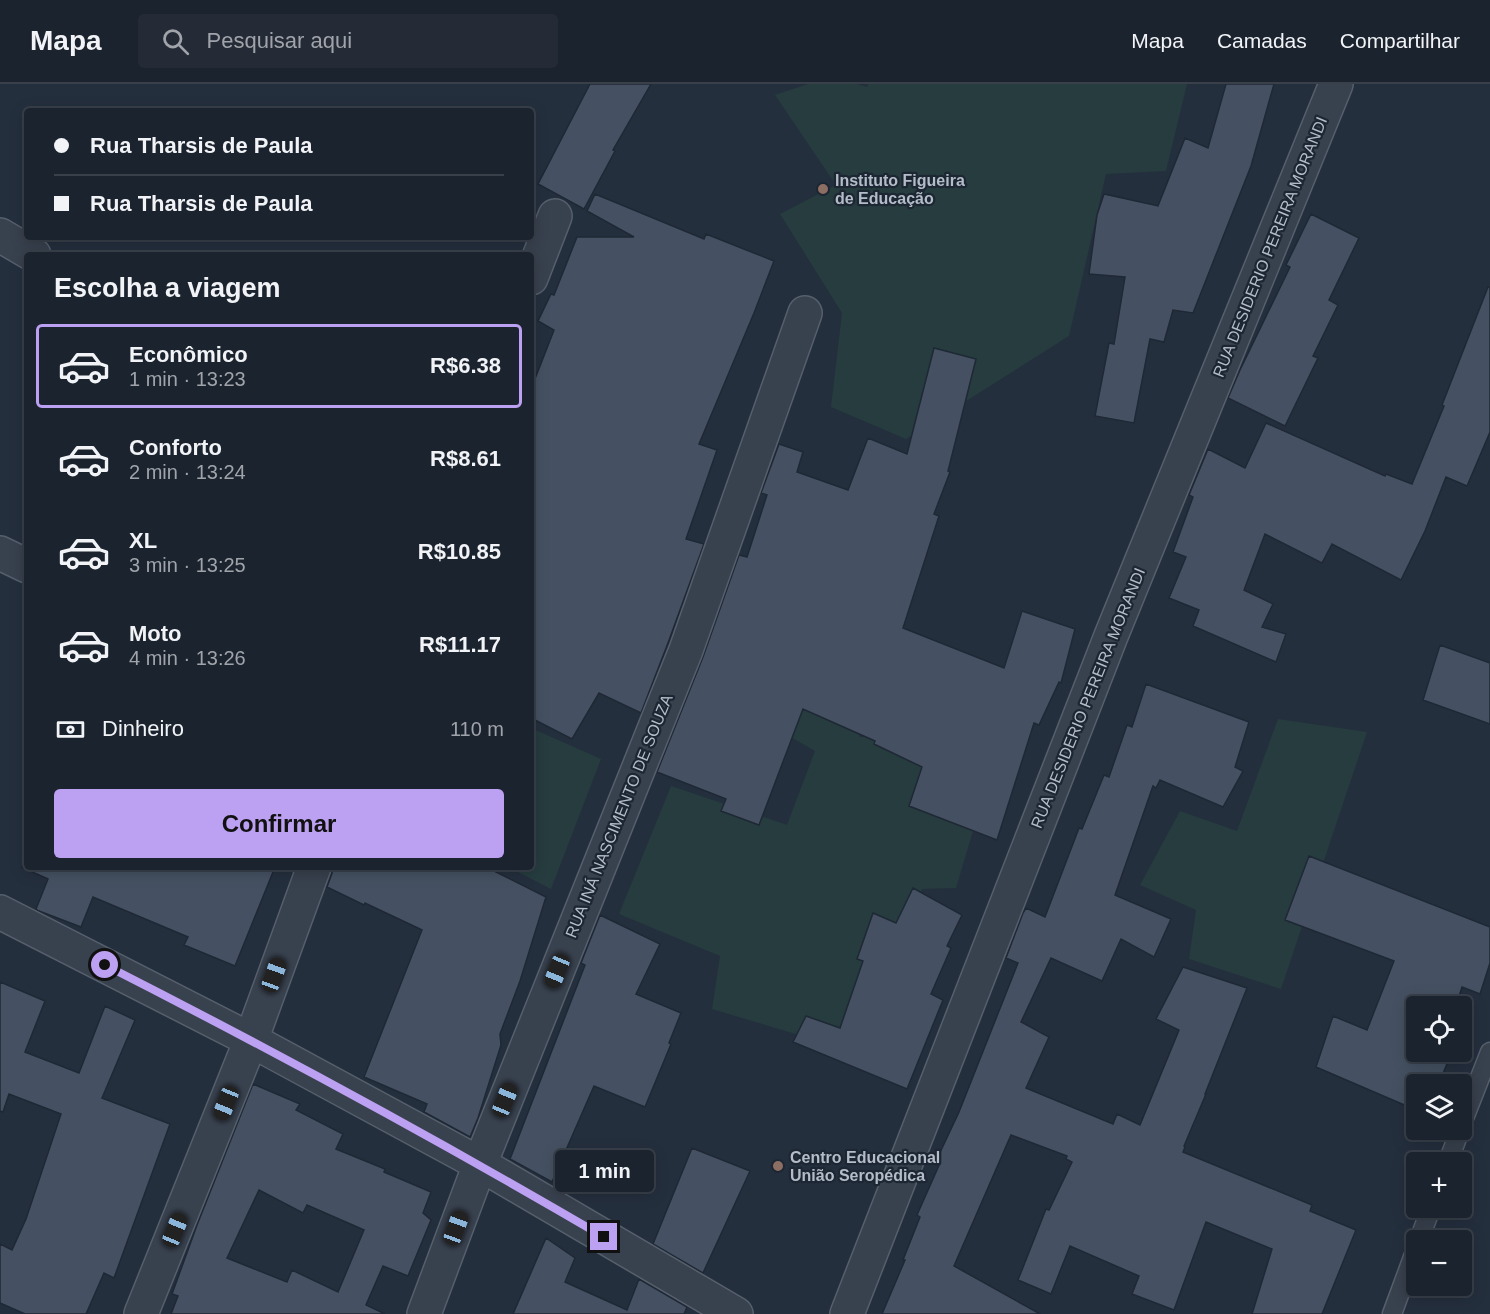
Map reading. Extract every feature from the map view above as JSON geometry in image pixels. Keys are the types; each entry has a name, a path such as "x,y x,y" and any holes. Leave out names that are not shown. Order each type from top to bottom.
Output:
{"street":[{"name":"RUA DESIDERIO PEREIRA MORANDI","path":"848,1314 1111,636 1336,84"},
{"path":"534,270 555,216"},
{"path":"0,235 29,252"},
{"name":"RUA INÁ NASCIMENTO DE SOUZA","path":"424,1314 480,1164 686,650 804,313"},
{"path":"0,553 24,565"},
{"path":"141,1314 251,1040 313,870"},
{"path":"0,912 251,1040 480,1164 704,1306 736,1314"}],"lane":[{"path":"1472,1098 1490,1052"},
{"path":"1392,1314 1406,1276"}],"green space":[{"path":"808,84 857,84 867,87 868,84 1187,84 1166,171 1106,174 1069,336 906,439 831,407 842,313 780,214 836,185 775,95"},
{"path":"839,697 860,737 907,736 987,784 956,888 922,889 907,928 888,965 836,1046 712,1009 720,956 619,914 671,786 787,825 815,751 742,709"},
{"path":"1278,719 1367,732 1281,989 1189,959 1196,910 1140,885 1180,811 1237,831"},
{"path":"534,729 601,759 551,889 514,870 534,870"}],"building":[{"path":"590,84 651,84 613,150 615,151 584,209 538,184"},
{"path":"1226,84 1274,84 1251,166 1193,313 1173,310 1164,342 1150,339 1134,423 1095,416 1109,343 1114,344 1125,277 1089,274 1097,215 1104,194 1158,206 1185,138 1208,148"},
{"path":"595,194 704,239 706,234 774,261 699,444 717,450 686,539 704,544 641,713 599,693 572,739 534,720 534,381 554,330 538,321 551,294 554,295 577,237 634,237 587,211"},
{"path":"1311,214 1359,238 1329,300 1338,305 1313,356 1318,358 1285,426 1228,398 1290,267 1286,265"},
{"path":"1488,287 1490,287 1490,432 1467,486 1446,477 1425,531 1401,580 1332,544 1322,563 1265,534 1244,590 1273,604 1262,627 1286,634 1276,662 1193,626 1199,610 1169,598 1186,557 1173,552 1193,497 1189,495 1208,449 1245,468 1266,423 1385,476 1386,474 1412,484"},
{"path":"934,348 976,359 948,471 950,472 934,514 939,516 903,628 1004,668 1022,611 1075,629 1061,683 1059,682 1039,725 1034,723 997,840 909,806 922,767 874,744 875,741 803,709 759,825 721,811 726,799 657,772 703,657 739,555 747,557 767,495 761,493 779,444 803,452 797,472 848,490 868,438 907,454"},
{"path":"1440,645 1490,663 1490,724 1423,700"},
{"path":"1146,684 1249,722 1235,767 1243,771 1223,807 1160,780 1156,788 1153,786 1115,895 1171,919 1154,957 1121,939 1102,981 1051,958 1021,1022 1049,1037 1026,1088 1113,1124 1117,1114 1140,1125 1179,1030 1156,1019 1183,967 1247,988 1183,1152 1312,1205 1310,1211 1356,1230 1322,1314 1252,1314 1272,1249 1206,1222 1174,1310 1132,1294 1139,1276 1070,1246 1051,1294 1018,1280 1046,1209 1049,1210 1072,1162 1066,1159 1067,1156 1011,1135 954,1266 1040,1314 882,1314 905,1260 903,1260 920,1217 917,1215 940,1163 936,1161 959,1112 1018,963 1006,958 1023,913 1026,908 1045,917 1079,828 1082,829 1104,775 1109,777 1127,725 1132,727"},
{"path":"1309,856 1490,927 1490,963 1480,994 1462,987 1459,996 1406,996 1406,1062 1448,1062 1443,1074 1406,1074 1406,1106 1316,1067 1333,1016 1367,1030 1394,961 1285,920"},
{"path":"28,870 274,870 235,966 184,945 188,937 93,897 81,927 39,911 36,909 48,879"},
{"path":"332,870 492,870 546,897 520,981 500,1034 501,1045 470,1137 424,1112 427,1104 364,1077 422,930 327,887"},
{"path":"913,888 962,915 947,946 951,948 931,994 943,1000 907,1089 793,1042 806,1016 840,1028 863,961 857,959 873,913 896,923"},
{"path":"600,915 660,944 636,994 681,1013 645,1107 594,1086 552,1182 510,1159 585,965 581,963"},
{"path":"0,982 45,1001 25,1052 79,1073 105,1006 135,1020 102,1098 170,1124 114,1278 104,1273 86,1314 25,1314 0,1303 0,1244 12,1250 26,1219 61,1114 9,1094 3,1112 0,1111"},
{"path":"253,1084 300,1104 296,1110 343,1134 336,1149 385,1169 384,1172 431,1192 423,1213 431,1220 408,1276 383,1266 366,1305 385,1314 171,1314 178,1296 172,1294","holes":["259,1190 303,1213 307,1205 364,1230 338,1292 292,1270 287,1282 227,1258"]},
{"path":"692,1148 750,1171 703,1273 653,1244"},
{"path":"546,1238 575,1258 565,1282 627,1310 639,1279 687,1307 684,1314 513,1314"}],"place":[{"name":"Instituto Figueira de Educação","path":"823,189"},
{"name":"Centro Educacional União Seropédica","path":"778,1166"}],"route":[{"path":"105,965 272,1051 480,1164 604,1237"}]}
